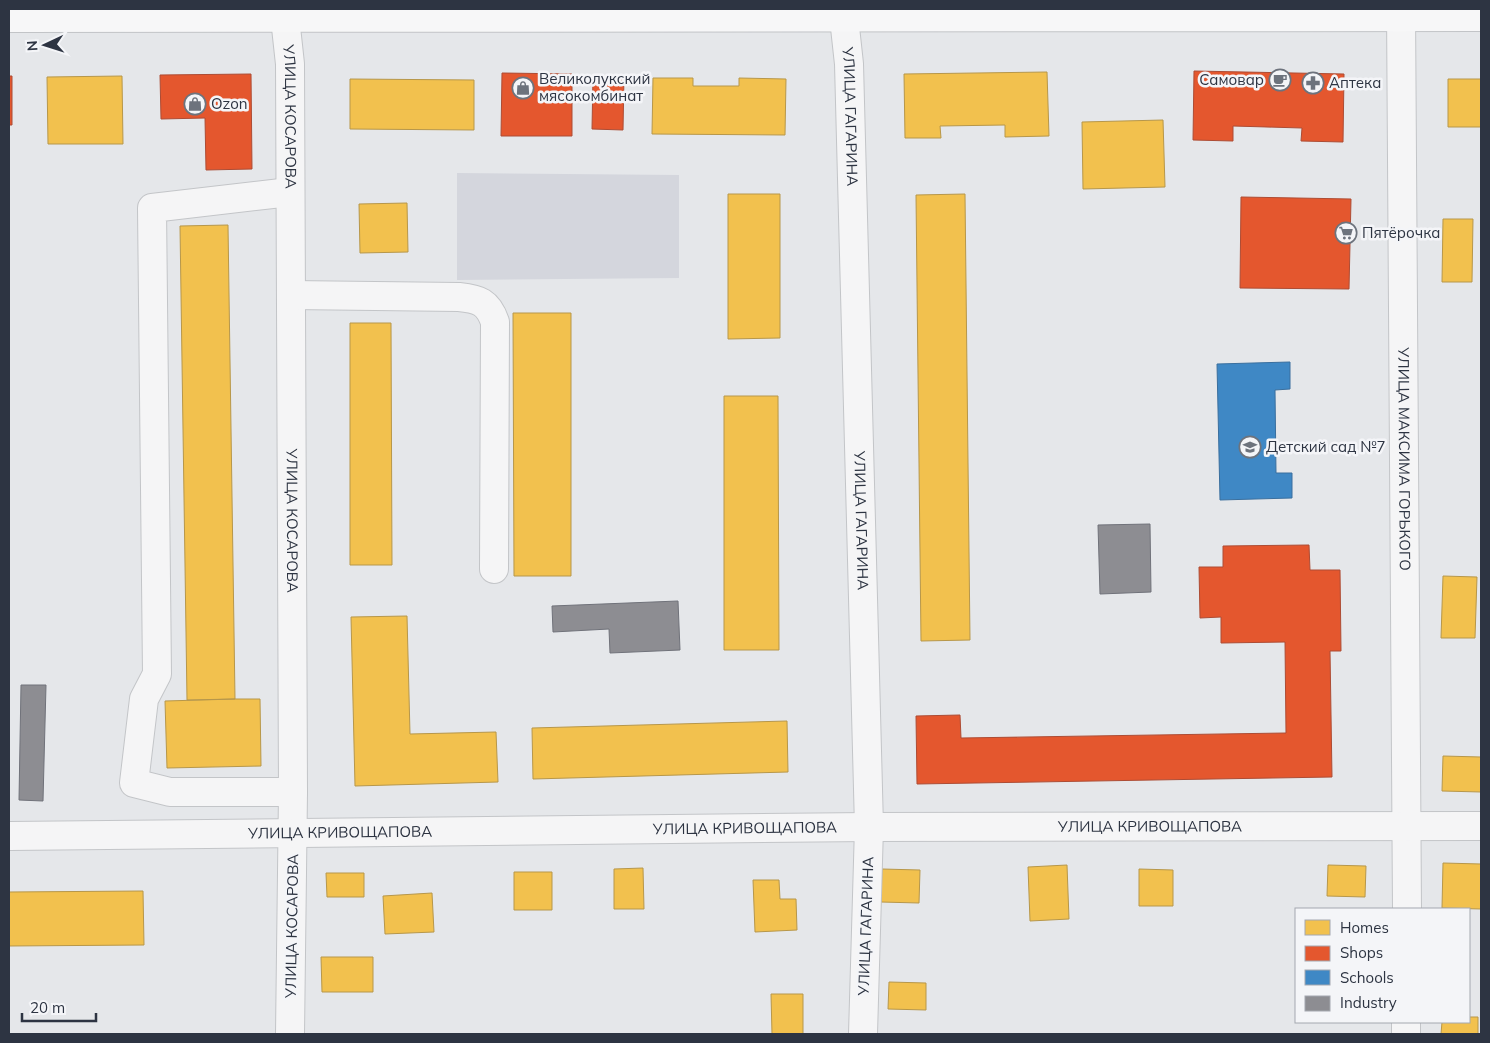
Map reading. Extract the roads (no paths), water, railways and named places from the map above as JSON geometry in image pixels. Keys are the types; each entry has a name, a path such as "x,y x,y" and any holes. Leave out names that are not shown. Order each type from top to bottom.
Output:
{"main road":[{"path":"9,18 284,13 1401,12 1481,17"}],"street":[{"name":"УЛИЦА МАКСИМА ГОРЬКОГО","path":"1401,12 1407,908"},
{"name":"УЛИЦА КОСАРОВА","path":"284,13 290,64 293,792 290,1034"},
{"name":"УЛИЦА ГАГАРИНА","path":"843,13 849,64 869,827 863,1034"},
{"path":"290,192 152,208 156,674 144,699 134,784 170,792 293,792"},
{"path":"291,295 459,297 473,299 491,310 495,322 494,569"},
{"name":"УЛИЦА КРИВОЩАПОВА","path":"9,836 869,827 1481,826"}],"place":[{"name":"Самовар","path":"1280,80"},
{"name":"Аптека","path":"1313,83"},
{"name":"Великолукский мясокомбинат","path":"523,88"},
{"name":"Ozon","path":"195,104"},
{"name":"Пятёрочка","path":"1346,233"},
{"name":"Детский сад №7","path":"1250,447"}]}
